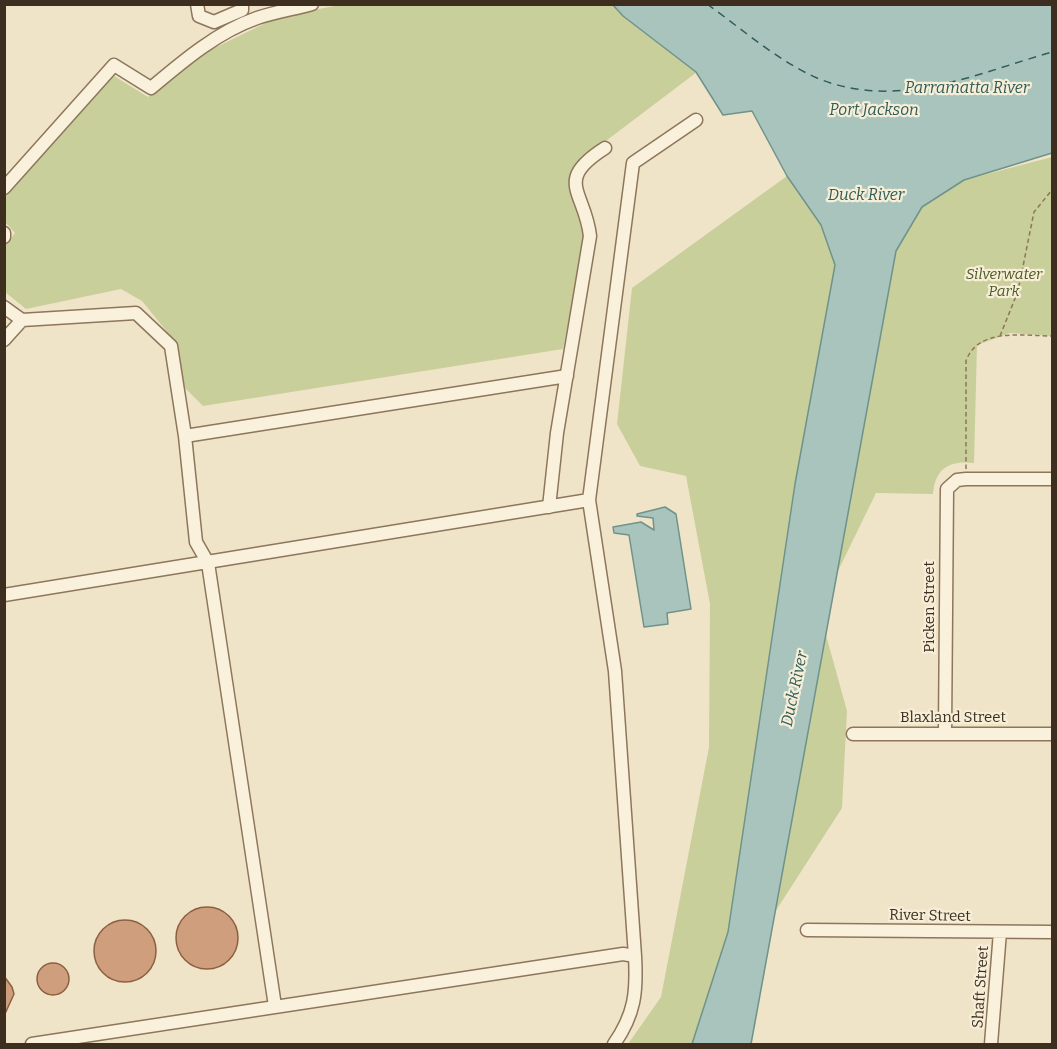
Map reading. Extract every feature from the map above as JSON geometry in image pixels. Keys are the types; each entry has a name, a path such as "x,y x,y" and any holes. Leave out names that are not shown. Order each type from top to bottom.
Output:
{"street":[{"path":"197,4 200,16 210,21 224,20 244,6"},
{"path":"4,188 114,64 151,88 186,58 222,35 257,18 312,4"},
{"path":"614,1044 628,1024 636,990 629,955 615,671 589,500 633,163 696,120"},
{"path":"549,507 557,433 590,236 589,223 575,187 577,173 585,161 605,148"},
{"path":"4,307 22,320 136,313 171,346 185,436 196,542 208,563 275,1006"},
{"path":"4,340 22,320"},
{"path":"185,436 567,376"},
{"path":"966,479 1053,479"},
{"name":"Picken Street","path":"945,732 945,499 947,489 952,483 966,479"},
{"path":"4,595 589,500"},
{"name":"Blaxland Street","path":"853,734 945,732 1053,734"},
{"name":"River Street","path":"807,930 1053,932"},
{"name":"Shaft Street","path":"992,1044 1000,932"},
{"path":"32,1044 588,959 629,955"}],"path":[{"path":"1000,336 1018,291 1034,212 1053,190"},
{"path":"966,479 966,361 969,353 980,343 992,337 1053,336"}],"green space":[{"path":"346,4 613,5 623,16 697,72 582,159 583,201 587,230 563,349 203,406 185,388 176,343 142,301 121,289 26,309 5,292 4,247 15,233 5,222 5,191 114,76 148,97 192,59 280,16"},
{"name":"Silverwater Park","path":"1052,157 1052,336 1010,333 977,345 974,463 958,463 945,468 937,478 933,494 876,493 837,573 896,251 922,207 964,180"},
{"path":"787,176 821,225 835,264 795,484 728,932 692,1044 628,1044 661,997 709,747 710,604 686,476 640,466 617,424 632,288"},
{"path":"826,635 847,711 842,808 775,912"}],"water":[{"name":"Port Jackson","path":"613,5 1052,5 1052,153 964,180 922,207 896,251 751,1044 692,1044 728,932 795,484 835,265 821,225 787,176 752,111 723,115 696,72 623,16"},
{"path":"665,507 676,514 691,609 667,613 668,624 644,627 629,535 614,533 613,527 641,522 654,530 653,518 637,516 637,514"}],"building":[{"path":"207,907 229,916 238,938 229,960 207,969 185,960 176,938 185,916"},
{"path":"125,920 147,929 156,951 147,973 125,982 103,973 94,951 103,929"},
{"path":"53,963 64,968 69,979 64,990 53,995 42,990 37,979 42,968"},
{"path":"4,976 14,994 4,1016"}],"ferry route":[{"path":"707,4 788,63 817,78 847,87 877,91 936,86 1052,52"}],"water label":[{"name":"Parramatta River","path":"967,89"},
{"name":"Duck River","path":"866,196"},
{"name":"Duck River","path":"795,689"}]}
